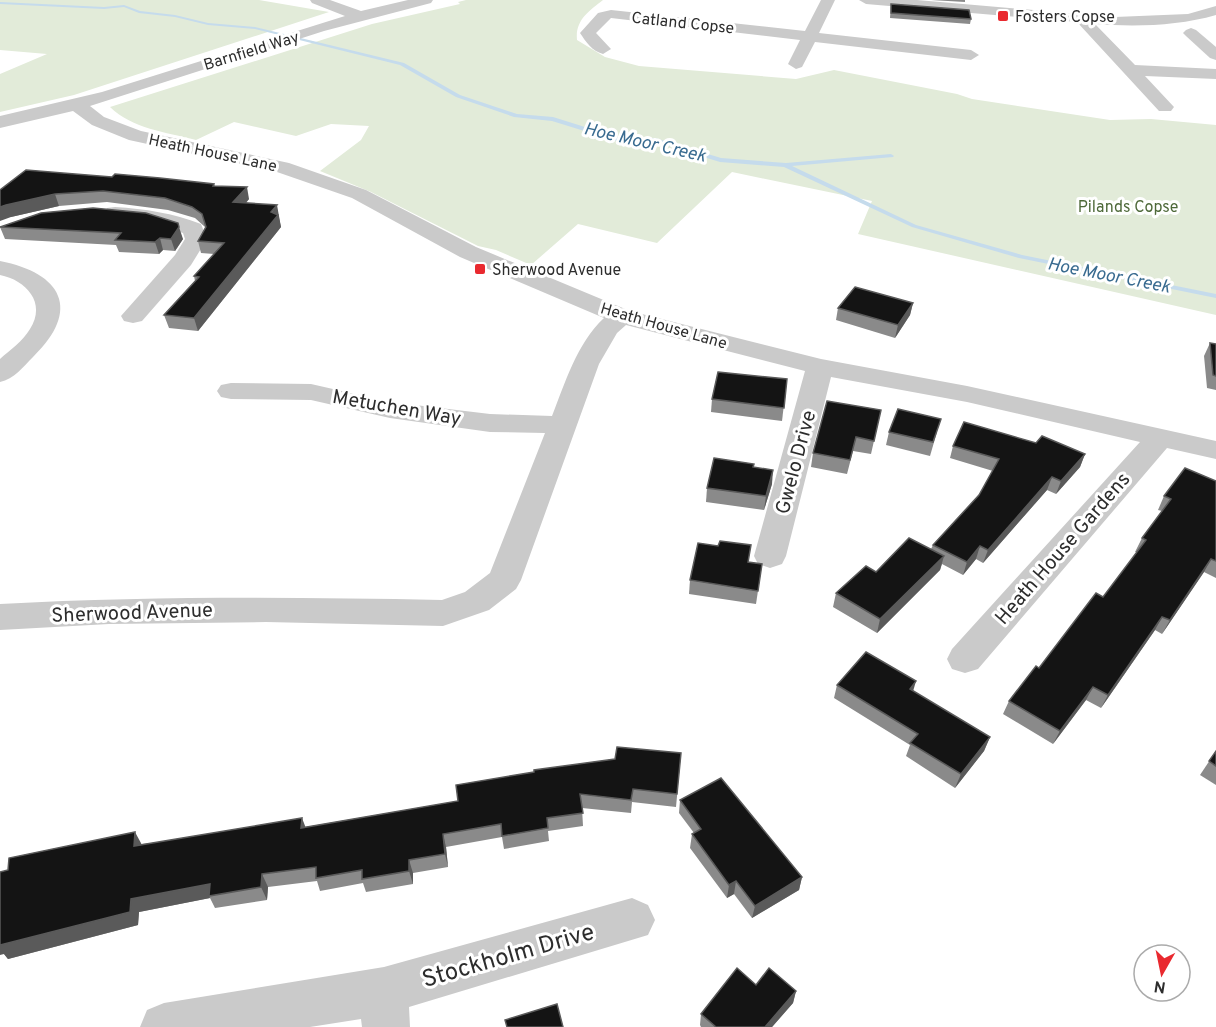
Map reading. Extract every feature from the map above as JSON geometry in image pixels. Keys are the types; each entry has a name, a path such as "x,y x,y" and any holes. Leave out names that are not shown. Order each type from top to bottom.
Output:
{"street":[{"path":"317,0 356,18"},
{"name":"Barnfield Way","path":"77,105 356,18 426,0"},
{"path":"796,64 828,0"},
{"path":"866,0 940,3 1115,21 1189,18 1216,10"},
{"name":"Catland Copse","path":"603,49 592,40 588,33 603,16 611,14 809,36 972,49 966,72"},
{"path":"1082,18 1165,107"},
{"path":"1191,33 1216,55"},
{"path":"1130,70 1216,74"},
{"path":"0,122 77,105"},
{"name":"Heath House Lane","path":"77,105 98,121 136,136 282,167 359,194 468,252 621,316 820,368 967,394 1216,450"},
{"path":"91,212 157,217 193,229 196,239 189,255 135,304"},
{"path":"0,268 17,271 33,280 50,302 50,316 42,332 2,370"},
{"name":"Sherwood Avenue","path":"0,617 109,611 266,609 443,613 477,601 504,580 586,364 607,329 621,316"},
{"name":"Gwelo Drive","path":"770,556 820,368"},
{"name":"Metuchen Way","path":"231,391 311,392 390,410 490,423 563,425"},
{"name":"Heath House Gardens","path":"964,659 1160,438"},
{"name":"Stockholm Drive","path":"164,1027 385,1009 633,920"}],"green space":[{"path":"0,0 259,0 329,12 74,95 0,112 0,74 47,54 0,50"},
{"name":"Pilands Copse","path":"466,0 603,0 581,21 577,40 605,57 639,66 796,79 834,70 957,94 972,99 1110,120 1151,119 1216,125 1216,315 858,234 872,201 732,172 657,243 578,224 531,265 496,250 478,246 371,192 320,171 361,140 369,126 331,124 296,136 234,122 196,140 139,125 110,107 372,24 460,4 458,2"}],"building":[{"path":"891,4 969,10 971,19 891,13"},
{"path":"26,170 112,177 115,174 214,184 213,186 247,187 233,202 277,205 271,212 278,215 194,318 164,315 199,277 194,276 224,243 198,241 206,227 202,214 192,207 165,198 103,191 55,194 0,207 0,190"},
{"path":"93,208 146,213 178,223 179,227 171,239 160,238 155,242 115,240 121,233 0,227 41,213"},
{"path":"855,287 913,303 898,325 838,308"},
{"path":"1210,343 1216,344 1216,376 1213,375"},
{"path":"718,372 787,379 784,408 712,399"},
{"path":"827,401 881,410 874,441 856,437 850,460 813,453"},
{"path":"898,409 941,419 933,442 889,432"},
{"path":"964,422 1036,443 1042,436 1085,454 1061,481 1052,477 988,550 980,546 967,562 933,545 979,495 999,459 953,446"},
{"path":"714,458 754,464 753,467 773,470 766,496 707,488"},
{"path":"1185,468 1216,481 1216,561 1211,559 1170,620 1162,617 1108,695 1093,687 1060,731 1009,701 1036,666 1039,668 1096,593 1103,597 1146,540 1142,538 1171,499 1164,496"},
{"path":"909,538 944,556 880,619 836,593 866,566 876,572"},
{"path":"720,541 751,545 748,562 762,564 758,591 690,580 698,543 718,546"},
{"path":"866,652 916,681 910,689 990,737 961,774 910,743 918,734 837,685"},
{"path":"617,747 681,753 677,794 633,789 631,800 580,794 583,813 547,818 548,828 502,836 501,824 443,834 445,854 409,860 409,871 362,879 362,870 316,878 316,867 262,874 261,887 209,896 210,884 131,899 130,912 0,945 0,872 8,870 9,858 135,832 134,846 302,818 301,828 458,801 456,785 534,772 534,770 615,759"},
{"path":"1216,751 1216,766 1209,761"},
{"path":"721,778 802,877 755,906 736,881 729,885 692,834 701,829 680,800"},
{"path":"737,968 756,985 769,968 796,991 765,1027 716,1027 701,1014"},
{"path":"557,1004 563,1027 507,1027 505,1020"}],"waterway":[{"name":"Hoe Moor Creek","path":"0,3 104,8 124,6 139,12 175,16 208,24 255,28 402,64 458,96 516,116 553,119 620,140 655,140 720,160 785,165 914,226 1021,257 1216,296"},
{"path":"786,165 891,156"}],"place":[{"name":"Fosters Copse","path":"1003,16"},
{"name":"Sherwood Avenue","path":"480,269"}]}
